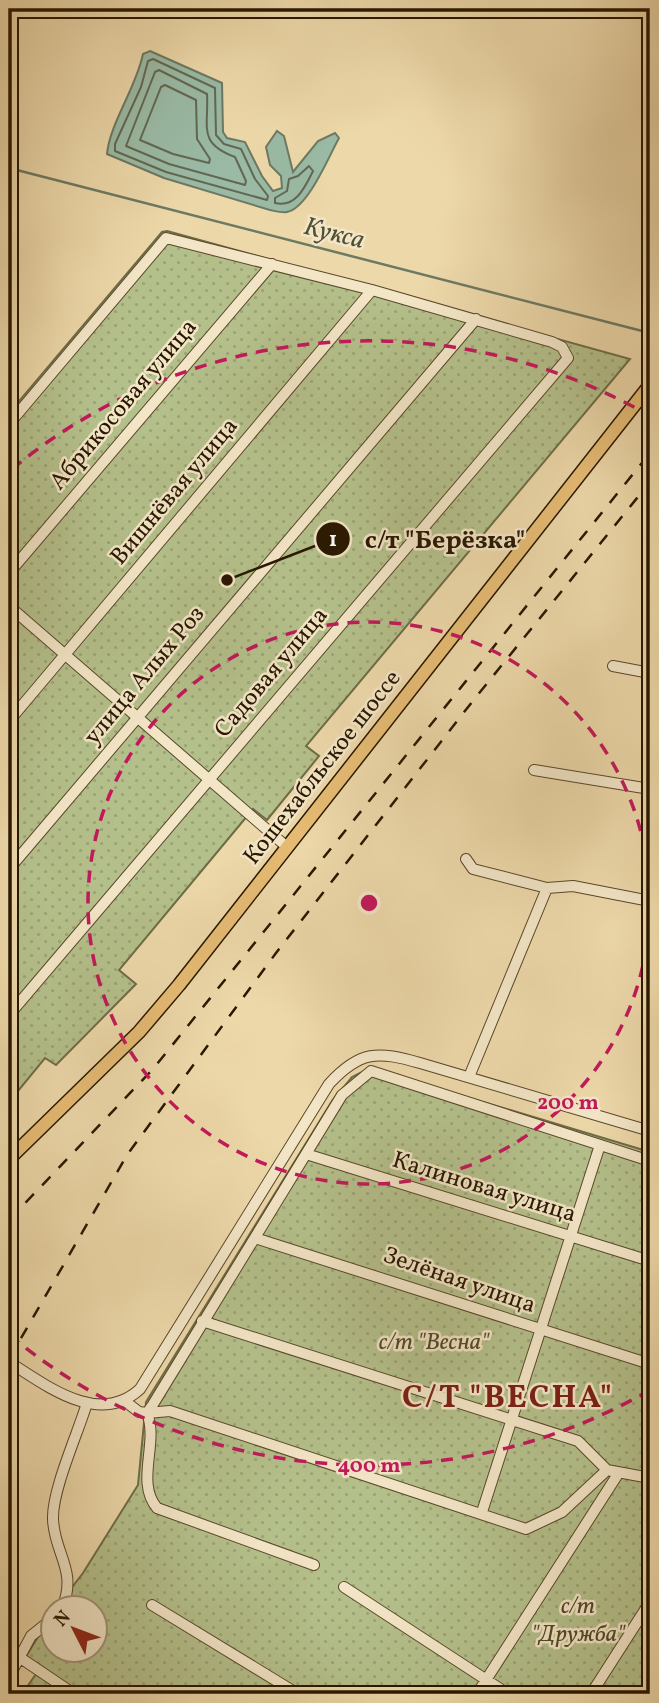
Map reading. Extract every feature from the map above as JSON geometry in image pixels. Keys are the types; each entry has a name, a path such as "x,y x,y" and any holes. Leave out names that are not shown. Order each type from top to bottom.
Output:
{"main road":[{"name":"Кошехабльское шоссе","path":"9,1159 139,1032 650,386"}],"street":[{"path":"9,424 166,238 476,319"},
{"name":"Абрикосовая улица","path":"9,573 272,264"},
{"name":"Вишнёвая улица","path":"9,721 372,290"},
{"name":"Садовая улица","path":"9,1015 568,358 562,347 552,342 476,319"},
{"name":"улица Алых Роз","path":"9,869 476,319"},
{"path":"9,606 210,777 287,847"},
{"path":"613,666 650,673"},
{"path":"534,770 650,789"},
{"path":"467,859 473,869 547,888 573,886 650,901"},
{"path":"468,1077 547,888"},
{"path":"126,1402 140,1389 329,1083 345,1067 368,1054 395,1056 650,1130"},
{"path":"147,1413 342,1095 371,1071 650,1161"},
{"path":"482,1512 600,1145"},
{"name":"Калиновая улица","path":"306,1154 650,1261"},
{"name":"Зелёная улица","path":"255,1238 650,1364"},
{"path":"202,1321 578,1441 607,1470 650,1478"},
{"path":"9,1362 56,1391 87,1403 126,1402 139,1412 147,1413 170,1410 482,1512 526,1529 542,1523 569,1506 607,1470"},
{"path":"66,1594 70,1579 53,1519 56,1499 87,1403"},
{"path":"147,1413 152,1426 147,1482 149,1499 157,1508 314,1565"},
{"path":"477,1694 618,1474"},
{"path":"344,1587 508,1694"},
{"path":"591,1694 650,1602"},
{"path":"152,1605 298,1694"},
{"path":"9,1677 32,1636 38,1631"},
{"path":"19,1657 74,1694"}],"green space":[{"path":"167,231 630,359 306,746 319,756 267,820 253,809 119,970 136,984 56,1065 45,1058 9,1102 9,413 162,232"},
{"name":"с/т \"Весна\"","path":"370,1068 650,1152 650,1694 22,1694 36,1674 22,1663 38,1637 38,1664 108,1664 108,1594 67,1594 138,1485 146,1402 332,1101 352,1077"}],"water":[{"path":"150,51 222,83 223,132 227,138 245,142 262,176 273,191 282,188 281,176 270,165 266,147 277,131 284,136 293,172 318,141 335,133 339,138 303,201 287,212 270,210 164,178 107,154 113,130 135,80 143,54"}],"waterway":[{"name":"Кукса","path":"9,168 650,333"}],"railway":[{"path":"9,1220 153,1069 650,453"},
{"path":"9,1359 127,1155 276,953 472,702 650,482"}],"place":[{"name":"с/т \"Берёзка\"","path":"227,580"}],"district":[{"name":"С/Т \"ВЕСНА\"","path":"508,1399"}],"park label":[{"name":"с/т \"Дружба\"","path":"578,1621"}]}
